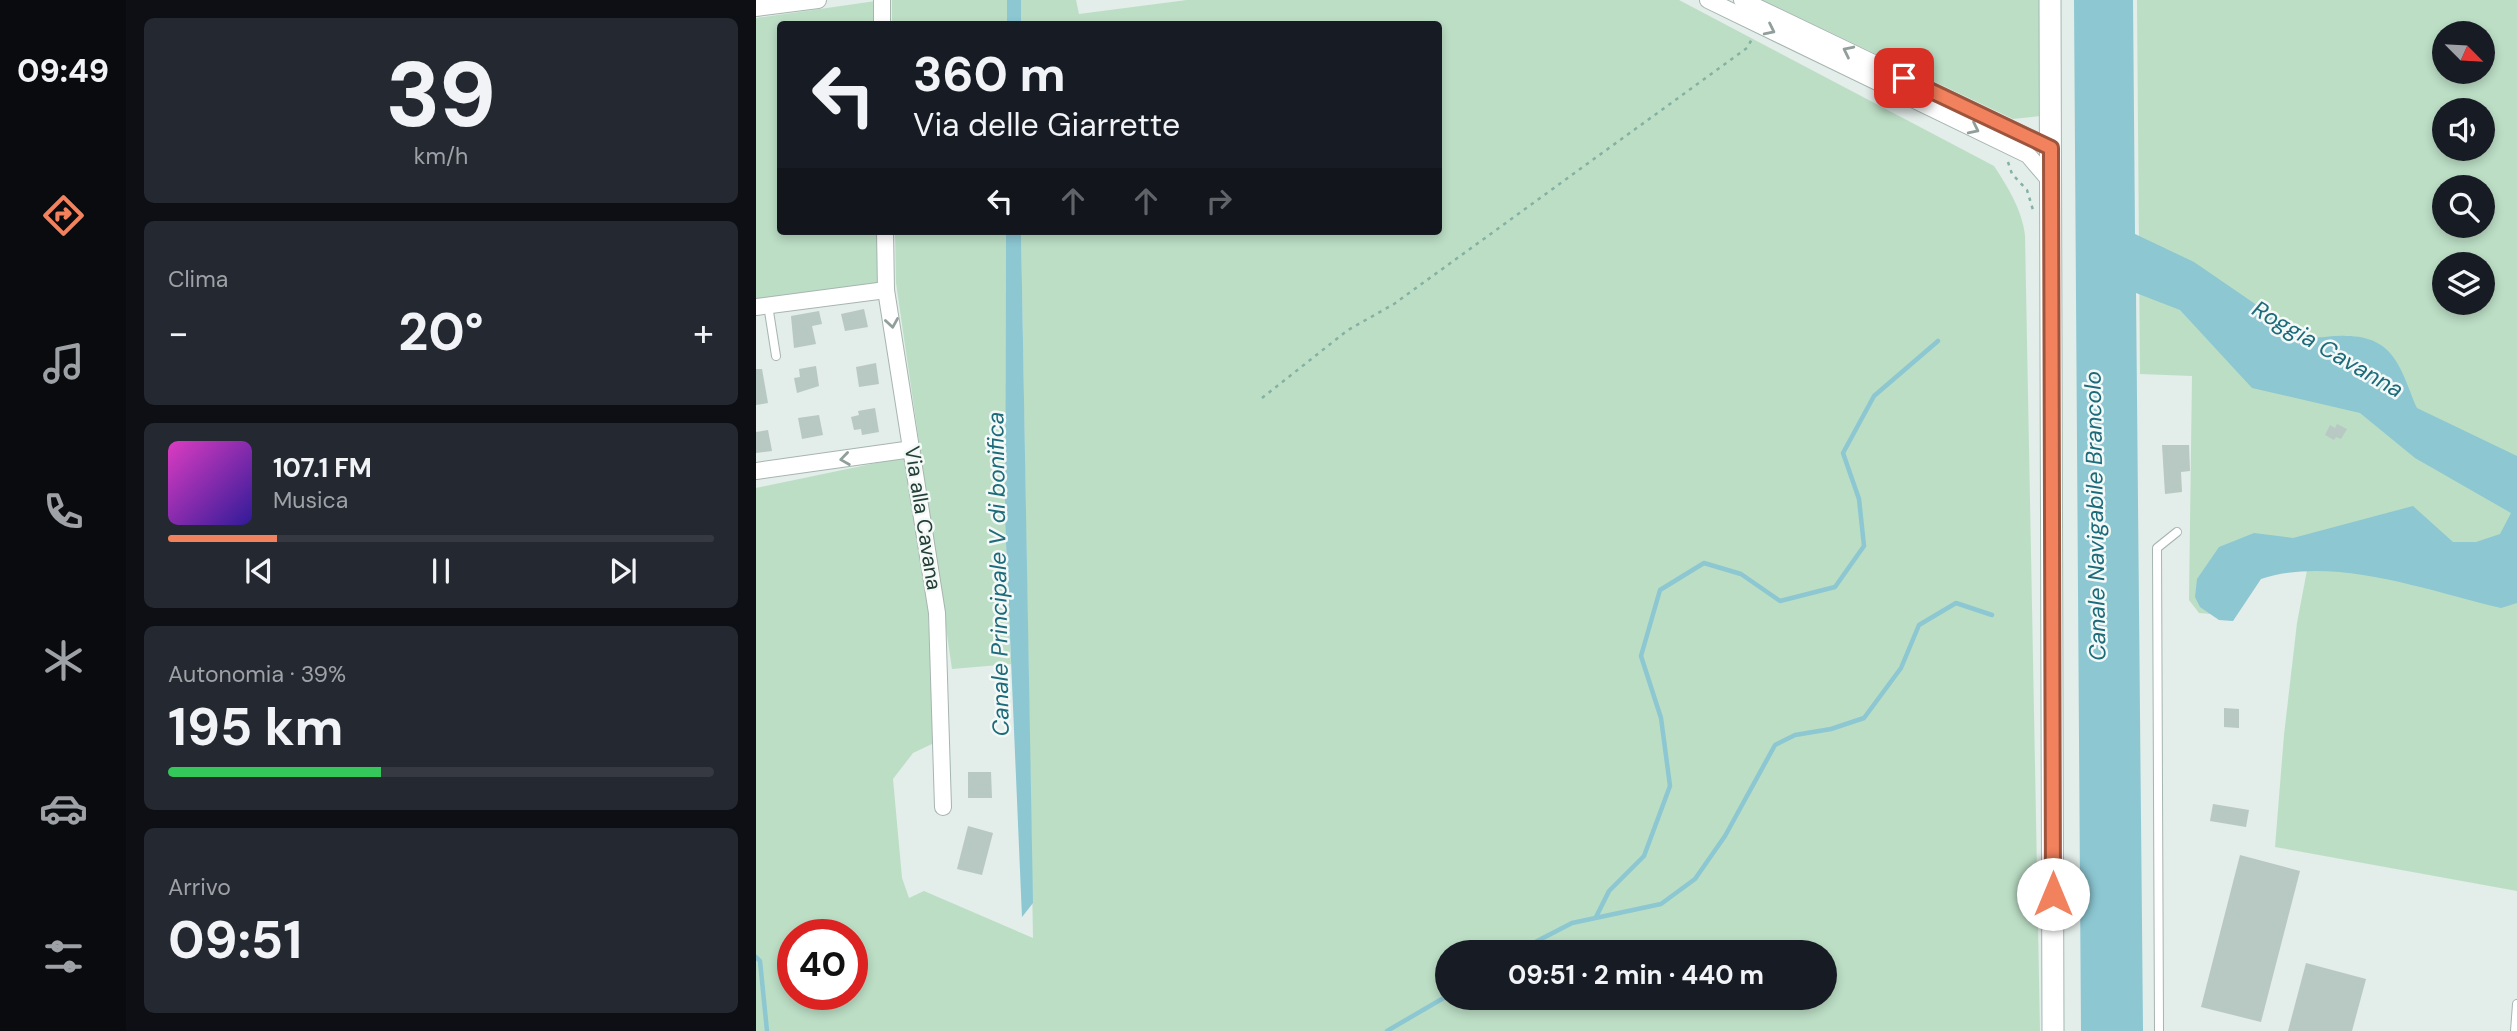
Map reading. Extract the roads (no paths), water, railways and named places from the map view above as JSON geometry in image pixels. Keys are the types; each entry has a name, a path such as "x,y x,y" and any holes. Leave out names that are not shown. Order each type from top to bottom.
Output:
{"street":[{"path":"756,8 818,0"},
{"path":"882,0 882,21"},
{"path":"1708,0 2051,166"},
{"path":"1742,0 2029,138 2051,166"},
{"path":"2050,0 2053,1031"},
{"path":"2029,138 2042,134 2051,125"},
{"name":"Via alla Cavana","path":"885,235 886,290 937,613 943,807"},
{"path":"762,306 886,290"},
{"path":"756,471 912,449"}],"lane":[{"path":"762,306 776,356"},
{"path":"2159,1031 2157,548 2177,532"},
{"path":"2515,1031 2517,1004"}],"water":[{"path":"1007,0 1021,0 1021,21 1007,21"},
{"name":"Canale Navigabile Brancolo","path":"2074,0 2133,0 2135,234 2194,262 2302,336 2346,336 2376,342 2394,358 2417,408 2517,456 2517,603 2501,608 2381,578 2319,571 2289,573 2261,579 2233,621 2219,620 2200,607 2195,597 2197,579 2219,547 2254,533 2293,538 2413,506 2453,542 2476,542 2500,534 2511,513 2415,458 2360,413 2252,388 2180,310 2136,293 2143,1031 2081,1031"},
{"path":"1006,235 1021,235 1033,903 1022,917 1005,519"}],"waterway":[{"path":"1596,917 1609,891 1644,856 1670,786 1661,718 1641,656 1660,590 1704,563 1741,574 1780,601 1835,587 1864,546 1859,499 1843,453 1874,396 1938,341"},
{"name":"Roggia Cavanna","path":"1539,940 1572,923 1661,904 1695,879 1725,836 1775,745 1795,735 1831,729 1864,718 1901,668 1919,625 1956,603 1992,615"},
{"name":"Roggia Cavanna","path":"756,957 760,961 767,1031"},
{"name":"Roggia Cavanna","path":"1387,1031 1435,1003"}],"water label":[{"name":"Canale Principale V di bonifica","path":"998,574"}]}
